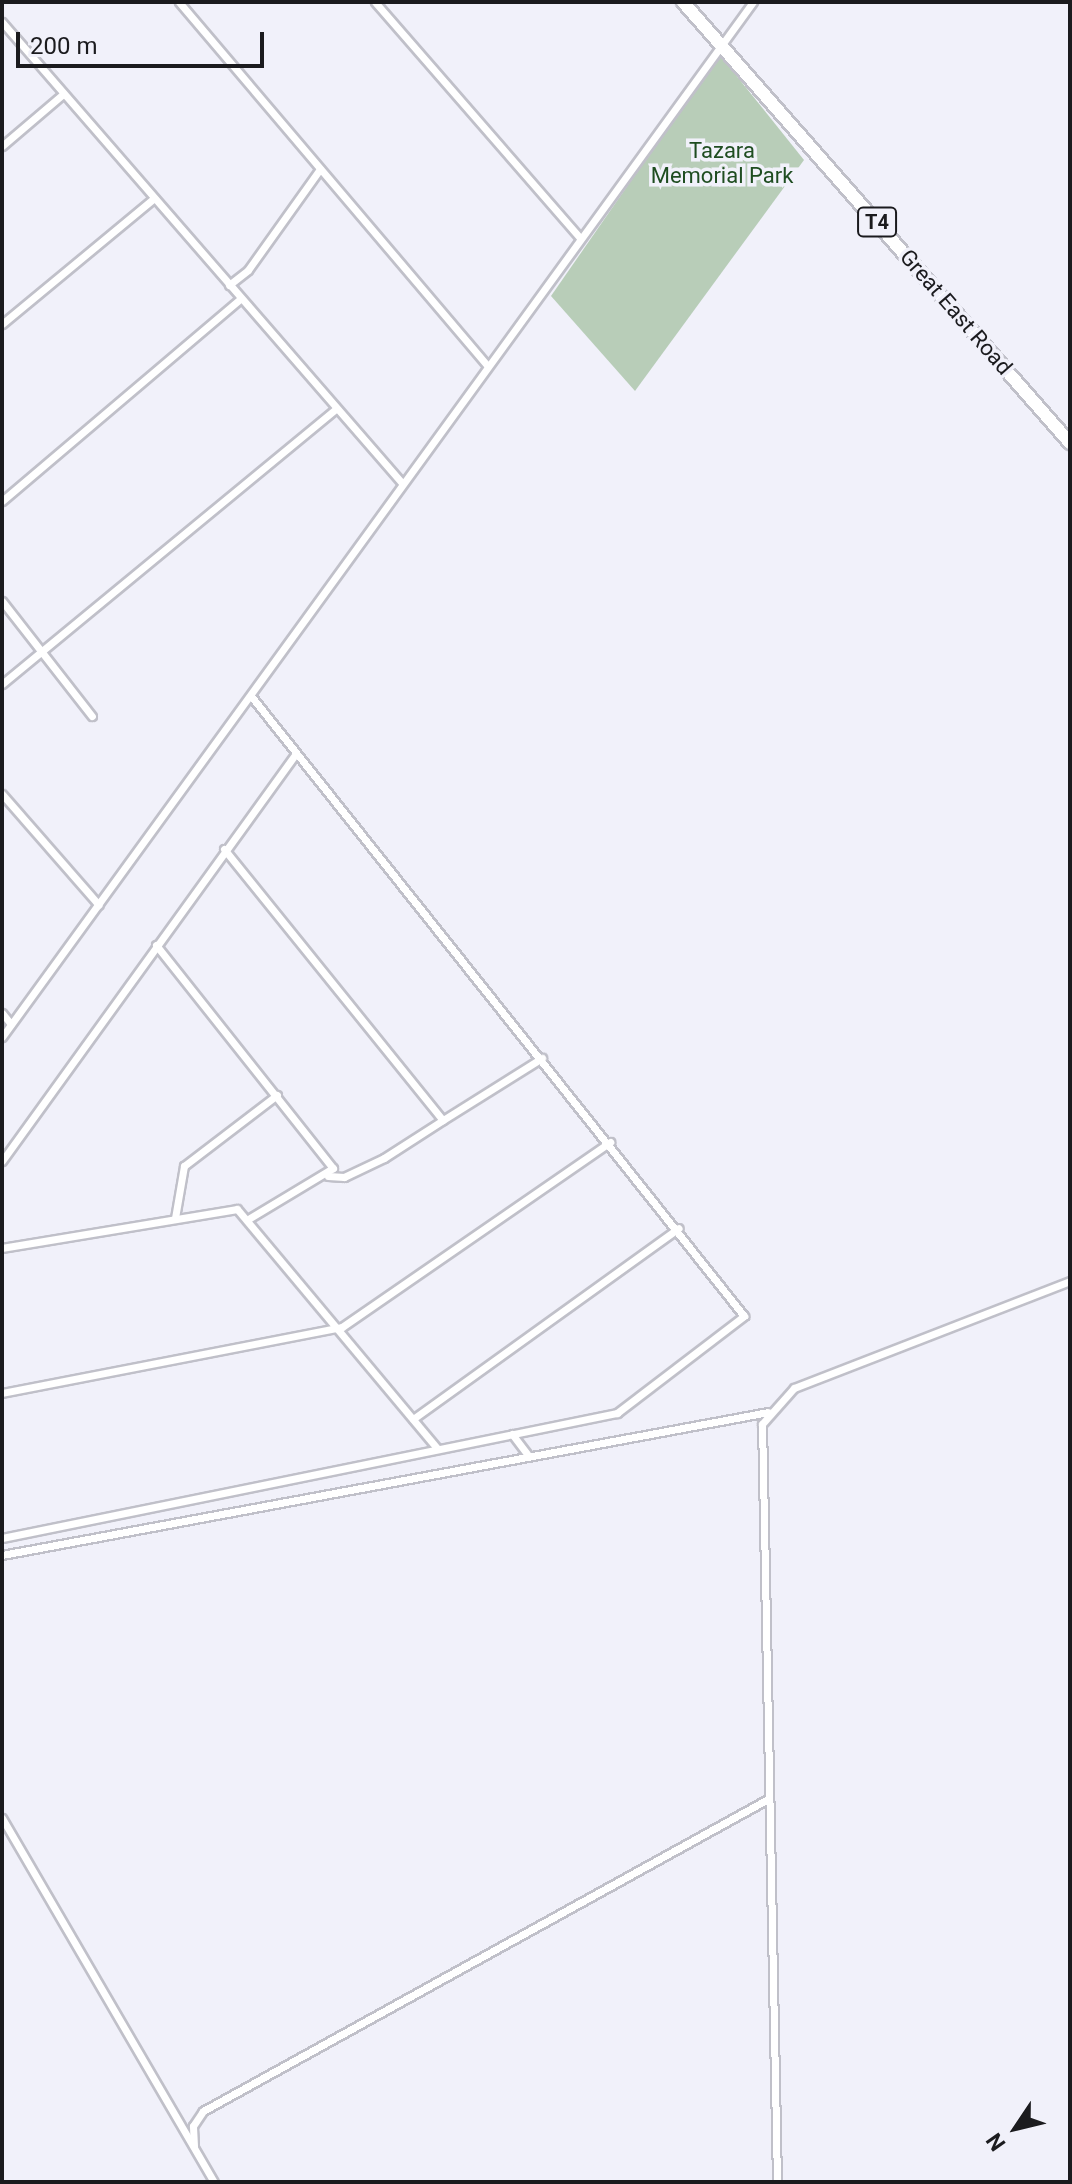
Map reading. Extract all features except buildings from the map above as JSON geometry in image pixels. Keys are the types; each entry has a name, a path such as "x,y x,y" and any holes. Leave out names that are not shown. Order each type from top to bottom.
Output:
{"highway":[{"name":"Great East Road","path":"683,2 1070,443"}],"street":[{"path":"179,2 487,365"},
{"path":"375,2 579,237"},
{"path":"2,1037 719,44 753,2"},
{"path":"2,22 402,483"},
{"path":"2,146 63,94"},
{"path":"229,285 248,270 320,169"},
{"path":"2,324 153,199"},
{"path":"2,501 240,299"},
{"path":"2,684 336,409"},
{"path":"2,601 42,648 92,716"},
{"path":"2,1538 617,1413 744,1316 679,1228 294,756 251,696"},
{"path":"2,1161 294,756"},
{"path":"2,794 99,905"},
{"path":"224,849 443,1120"},
{"path":"156,945 333,1168 328,1176 250,1218"},
{"path":"2,1013 11,1024"},
{"path":"328,1176 344,1177 384,1158 542,1058"},
{"path":"175,1218 184,1166 277,1095"},
{"path":"2,1393 338,1327 610,1142"},
{"path":"2,1248 237,1209 250,1218 437,1448"},
{"path":"413,1419 679,1228"},
{"path":"2,1555 527,1454 768,1412 794,1388 1070,1281"},
{"path":"768,1412 761,1443 777,2182"},
{"path":"512,1434 527,1454"},
{"path":"194,2146 193,2126 203,2111 768,1799"},
{"path":"2,1818 214,2182"}],"green space":[{"name":"Tazara Memorial Park","path":"719,54 804,160 635,391 551,296"}]}
